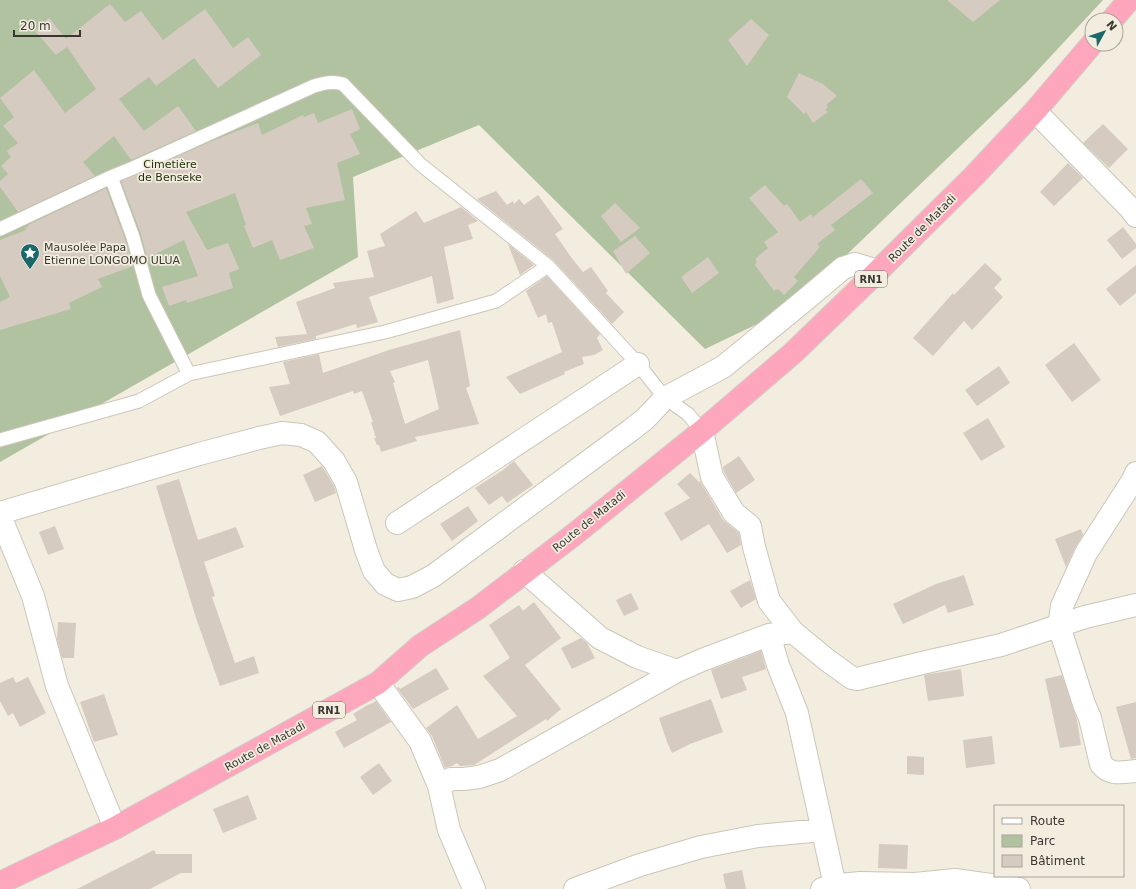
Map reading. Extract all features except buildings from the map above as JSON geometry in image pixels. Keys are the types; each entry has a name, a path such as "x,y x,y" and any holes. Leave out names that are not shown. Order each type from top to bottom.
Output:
{"highway":[{"path":"1119,12 1129,0"},
{"name":"Route de Matadi","path":"0,884 115,828 378,682 420,646 478,608 524,571 576,533 702,431 793,353 974,176 1035,111 1085,52"}],"street":[{"path":"1035,111 1130,208 1136,216"},
{"path":"0,512 259,438 282,433 301,435 317,442 334,461 346,482 366,550 374,571 384,584 398,590 412,587 433,576 631,430 645,419 665,398 723,367 843,268 855,264 878,271"},
{"path":"397,523 638,364"},
{"path":"702,431 712,477 734,513 750,526 754,547 769,601 793,632 852,678 857,679 1001,645 1085,617 1136,605"},
{"path":"1136,472 1086,553 1062,606 1059,626 1084,704 1090,718 1101,764 1110,772 1118,773 1136,771"},
{"path":"0,516 33,596 57,686 115,828"},
{"path":"524,571 600,638 637,658 677,671"},
{"path":"439,786 451,779 479,777 500,770 677,671 769,636 793,632"},
{"path":"769,636 778,665 797,713 822,830 828,887 860,883 915,884 955,880 1019,889"},
{"path":"378,682 420,741 439,786 449,830 474,889"},
{"path":"575,889 640,865 701,847 758,836 822,830"}],"lane":[{"path":"0,228 110,176 134,168 314,86 325,82 343,84 420,164 548,266 638,364 665,398 688,414 702,431"},
{"path":"110,176 133,236 149,295 189,374"},
{"path":"0,440 139,401 189,374 385,332 496,301 548,266"}],"green space":[{"name":"Cimetière de Benseke","path":"0,0 1103,0 1092,12 1084,12 1084,20 1026,83 791,308 705,349 479,125 353,177 358,257 0,462"}],"place":[{"name":"Mausolée Papa Etienne LONGOMO ULUA","path":"30,270"}]}
